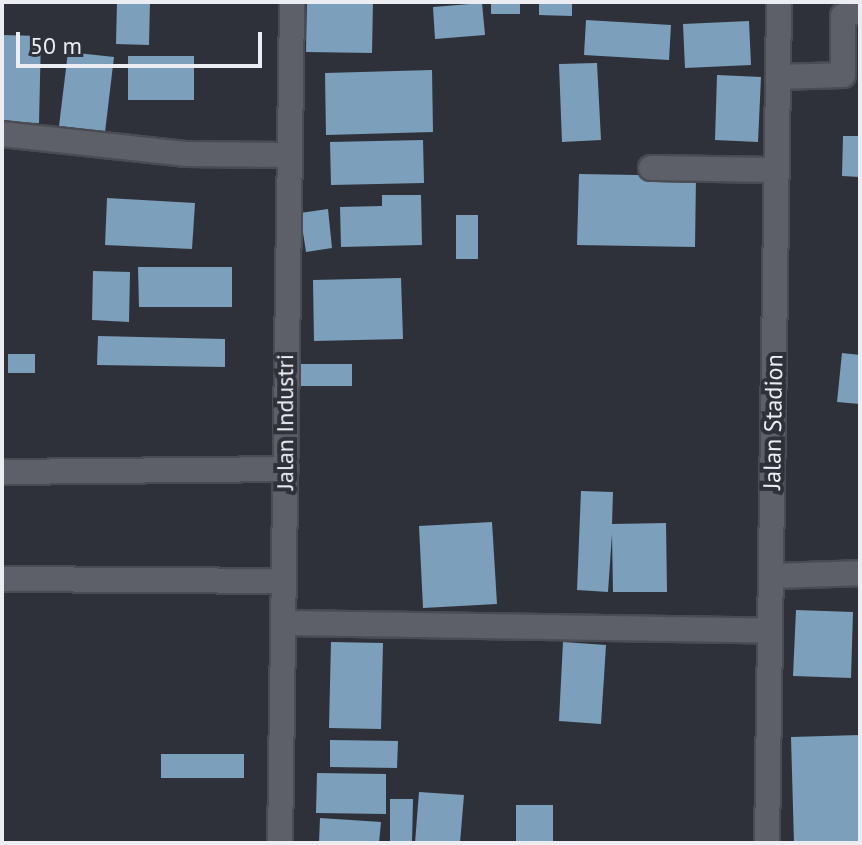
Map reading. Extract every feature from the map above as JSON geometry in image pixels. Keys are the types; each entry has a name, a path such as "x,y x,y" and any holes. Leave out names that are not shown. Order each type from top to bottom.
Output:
{"street":[{"name":"Jalan Industri","path":"280,843 286,469 284,155 292,2"},
{"name":"Jalan Stadion","path":"767,843 779,2"},
{"path":"779,77 851,75 843,16 860,10"},
{"path":"2,134 185,154 284,155"},
{"path":"651,168 776,170"},
{"path":"2,472 286,469"},
{"path":"771,576 860,573"},
{"path":"2,579 284,581"},
{"path":"284,623 770,631"}],"building":[{"path":"117,2 150,2 149,45 116,44"},
{"path":"307,2 373,2 372,53 306,52"},
{"path":"491,2 520,2 520,14 491,14"},
{"path":"539,2 572,2 572,16 539,15"},
{"path":"482,3 485,35 435,39 433,7"},
{"path":"586,20 671,25 669,60 584,55"},
{"path":"749,21 751,65 685,68 683,24"},
{"path":"2,35 41,36 39,123 2,122"},
{"path":"68,52 114,57 105,132 59,126"},
{"path":"128,56 194,56 194,100 128,100"},
{"path":"597,63 601,140 562,142 559,64"},
{"path":"432,70 433,132 326,135 325,73"},
{"path":"717,75 761,77 758,142 715,140"},
{"path":"843,136 860,136 860,177 842,176"},
{"path":"423,140 424,183 331,185 330,142"},
{"path":"579,174 696,176 695,247 577,245"},
{"path":"382,195 421,195 422,245 341,247 340,207 382,206"},
{"path":"107,198 195,203 192,249 105,245"},
{"path":"328,209 332,248 306,252 300,213"},
{"path":"456,215 478,215 478,259 456,259"},
{"path":"138,267 232,267 232,307 139,307"},
{"path":"93,271 130,272 129,322 92,320"},
{"path":"401,278 403,339 314,341 313,280"},
{"path":"98,336 225,339 225,367 97,365"},
{"path":"842,353 860,355 860,404 837,402"},
{"path":"8,354 35,354 35,373 8,373"},
{"path":"297,364 352,364 352,386 297,386"},
{"path":"581,491 613,492 612,524 666,523 667,592 613,592 612,534 608,592 577,590"},
{"path":"492,522 497,604 423,608 419,526"},
{"path":"796,610 853,612 851,678 793,676"},
{"path":"331,642 383,643 381,729 329,728"},
{"path":"563,642 606,645 601,724 559,721"},
{"path":"860,735 860,843 794,843 791,737"},
{"path":"330,740 398,741 397,768 330,767"},
{"path":"161,754 244,754 244,778 161,778"},
{"path":"317,773 386,774 386,814 316,813"},
{"path":"419,792 464,795 460,843 415,843"},
{"path":"390,799 413,799 412,843 390,843"},
{"path":"516,805 553,805 553,843 516,843"},
{"path":"320,818 381,822 379,843 319,843"}]}
